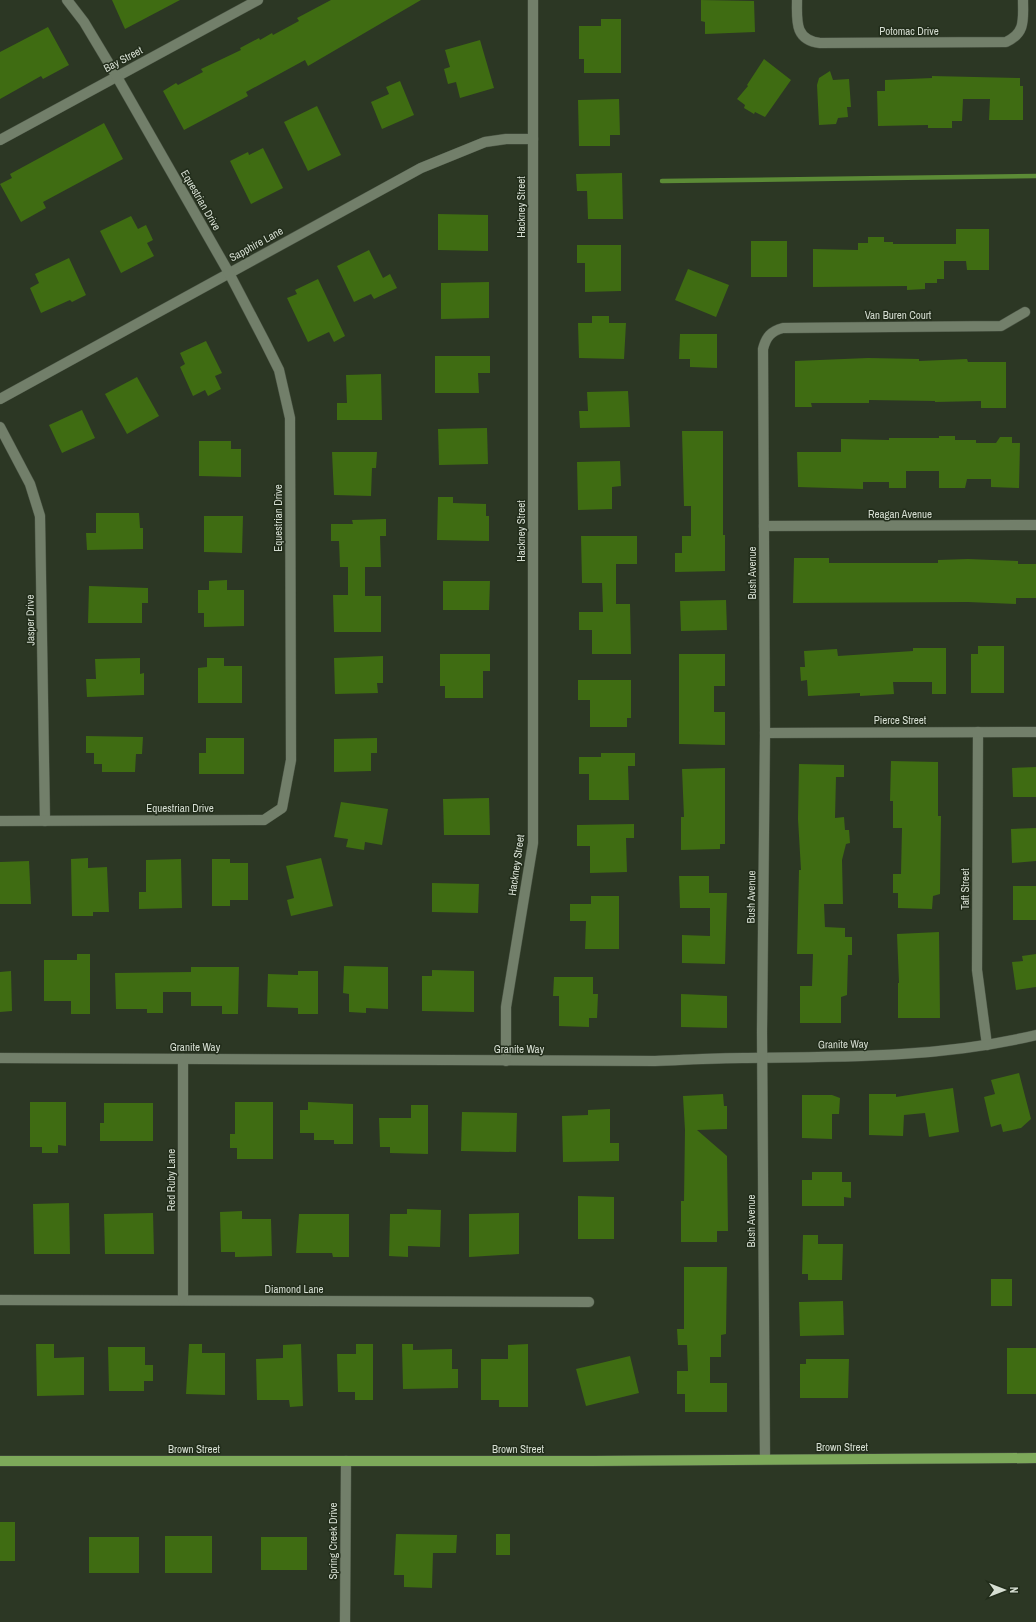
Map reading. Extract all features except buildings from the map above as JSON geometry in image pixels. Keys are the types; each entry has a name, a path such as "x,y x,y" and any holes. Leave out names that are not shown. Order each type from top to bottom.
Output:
{"main road":[{"name":"Brown Street","path":"0,1461 1036,1458"}],"street":[{"name":"Equestrian Drive","path":"0,821 264,820 282,808 291,760 290,418 279,370 229,273 117,77 84,22 67,0"},
{"name":"Bay Street","path":"0,140 258,0"},
{"name":"Hackney Street","path":"506,1060 506,1007 533,843 533,0"},
{"name":"Potomac Drive","path":"797,0 798,25 801,34 807,40 820,44 1006,42 1018,35 1022,24 1023,0"},
{"name":"Sapphire Lane","path":"0,399 421,168 485,142 506,139 533,139"},
{"name":"Van Buren Court","path":"768,335 783,328 1001,326 1025,312"},
{"name":"Bush Avenue","path":"765,1459 762,1058 765,733 763,349 768,335"},
{"name":"Jasper Drive","path":"0,427 30,484 40,516 45,821"},
{"name":"Reagan Avenue","path":"764,526 1036,525"},
{"name":"Taft Street","path":"978,732 977,970 988,1045"},
{"name":"Pierce Street","path":"765,733 1036,732"},
{"name":"Granite Way","path":"0,1058 655,1061 916,1055 988,1045 1036,1035"},
{"name":"Red Ruby Lane","path":"183,1059 183,1300"},
{"name":"Diamond Lane","path":"0,1300 589,1302"},
{"name":"Spring Creek Drive","path":"345,1622 346,1461"}],"waterway":[{"path":"662,181 1036,176"}]}
